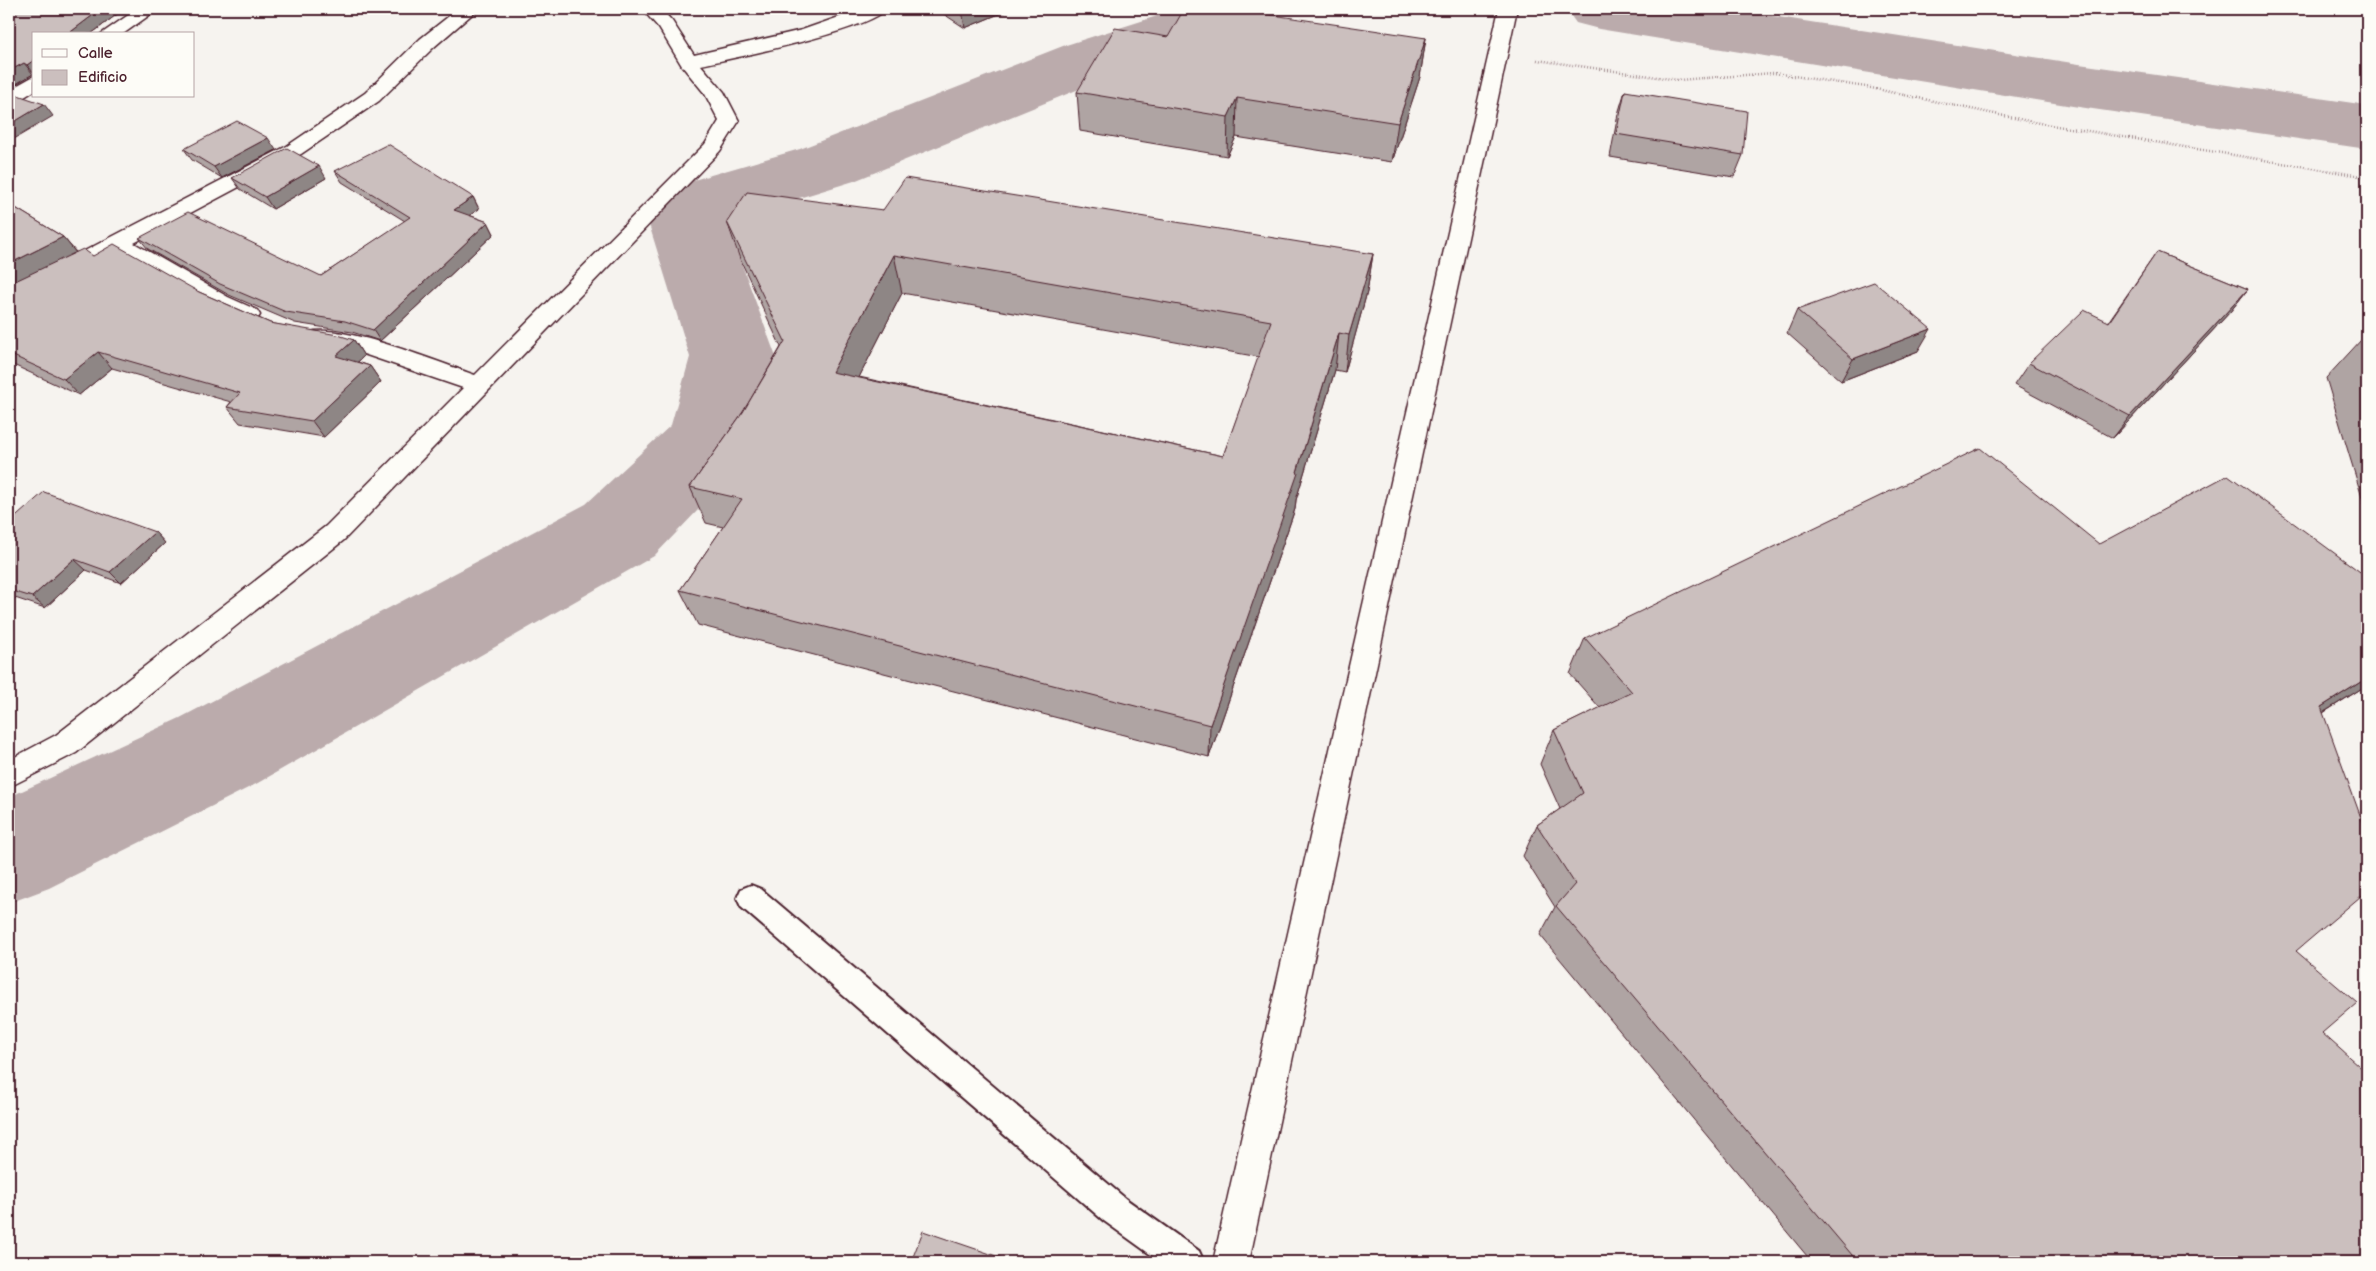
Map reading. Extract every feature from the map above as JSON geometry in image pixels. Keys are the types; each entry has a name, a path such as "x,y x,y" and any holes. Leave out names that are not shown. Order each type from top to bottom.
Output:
{"street":[{"path":"113,32 150,9"},
{"path":"60,273 119,244 294,150 372,96 427,43 469,9"},
{"path":"9,774 66,744 335,533 713,147 729,121 714,92 689,62 666,25 651,9"},
{"path":"689,62 776,43 854,20 877,9"},
{"path":"1231,1262 1506,16"},
{"path":"9,98 32,83"},
{"path":"119,244 220,302 272,325"},
{"path":"299,334 352,342 479,386"}],"lane":[{"path":"751,898 1116,1210 1188,1262"}],"path":[{"path":"1498,54 1678,80 1774,73 1866,87 2033,122 2367,176"}],"building":[{"path":"9,9 101,9 71,32 32,32 32,61 27,65 24,63 9,71"},
{"path":"1184,9 1233,9 1426,38 1398,123 1237,98 1228,117 1077,92 1115,28 1168,37"},
{"path":"1625,91 1747,111 1743,155 1616,134"},
{"path":"9,92 44,104 9,125"},
{"path":"237,121 268,138 214,167 184,149"},
{"path":"388,144 473,197 454,210 488,222 373,330 345,321 286,312 220,284 139,238 188,212 321,276 410,217 335,171"},
{"path":"287,148 319,166 265,197 232,178"},
{"path":"905,178 1373,254 1349,335 1339,333 1298,473 1210,725 680,590 742,499 690,487 743,412 785,341 727,222 747,192 883,210","holes":["894,255 1271,321 1223,456 832,372"]},
{"path":"9,204 63,237 9,264"},
{"path":"114,244 199,292 270,323 338,335 354,340 336,356 370,366 312,421 227,407 240,393 98,352 64,379 9,354 9,284 83,249 93,256"},
{"path":"2157,252 2248,289 2130,416 2029,363 2084,310 2109,322"},
{"path":"1874,282 1931,329 1853,359 1797,310"},
{"path":"2362,339 2367,340 2367,354"},
{"path":"1980,448 2099,544 2228,475 2367,577 2367,678 2321,707 2364,826 2367,826 2367,891 2296,951 2357,1003 2322,1033 2367,1073 2367,1262 1858,1262 1556,906 1575,884 1537,825 1583,793 1554,730 1632,692 1585,638"},
{"path":"44,492 155,532 110,572 74,559 32,597 9,590 9,523"},
{"path":"923,1231 1014,1262 911,1262"}],"waterway":[{"path":"9,852 218,751 620,530 712,439 733,357 687,221 714,199 827,165 1087,61 1245,9"},
{"path":"1599,9 2175,100 2367,127"}]}
